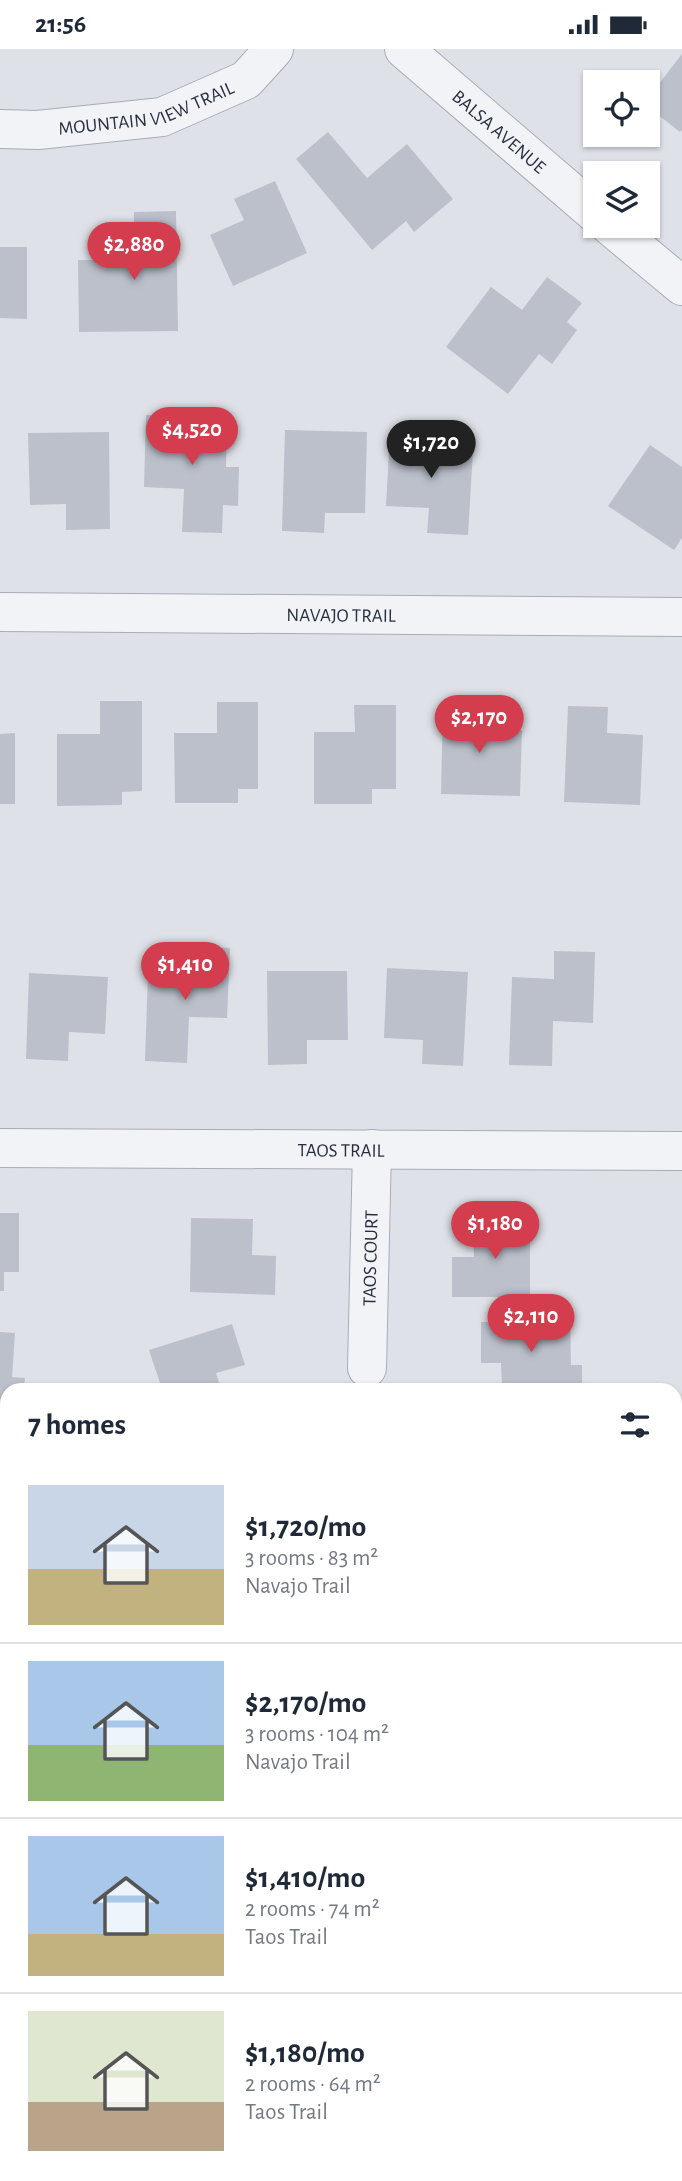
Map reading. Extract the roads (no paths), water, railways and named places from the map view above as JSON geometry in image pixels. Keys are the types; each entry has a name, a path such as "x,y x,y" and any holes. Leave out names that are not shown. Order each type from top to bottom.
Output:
{"street":[{"name":"MOUNTAIN VIEW TRAIL","path":"0,129 38,130 162,117 246,80 274,49"},
{"name":"BALSA AVENUE","path":"404,49 583,203"},
{"path":"624,238 682,286"},
{"name":"NAVAJO TRAIL","path":"0,611 682,617"},
{"name":"TAOS TRAIL","path":"0,1148 682,1151"},
{"name":"TAOS COURT","path":"367,1369 372,1149"}]}
